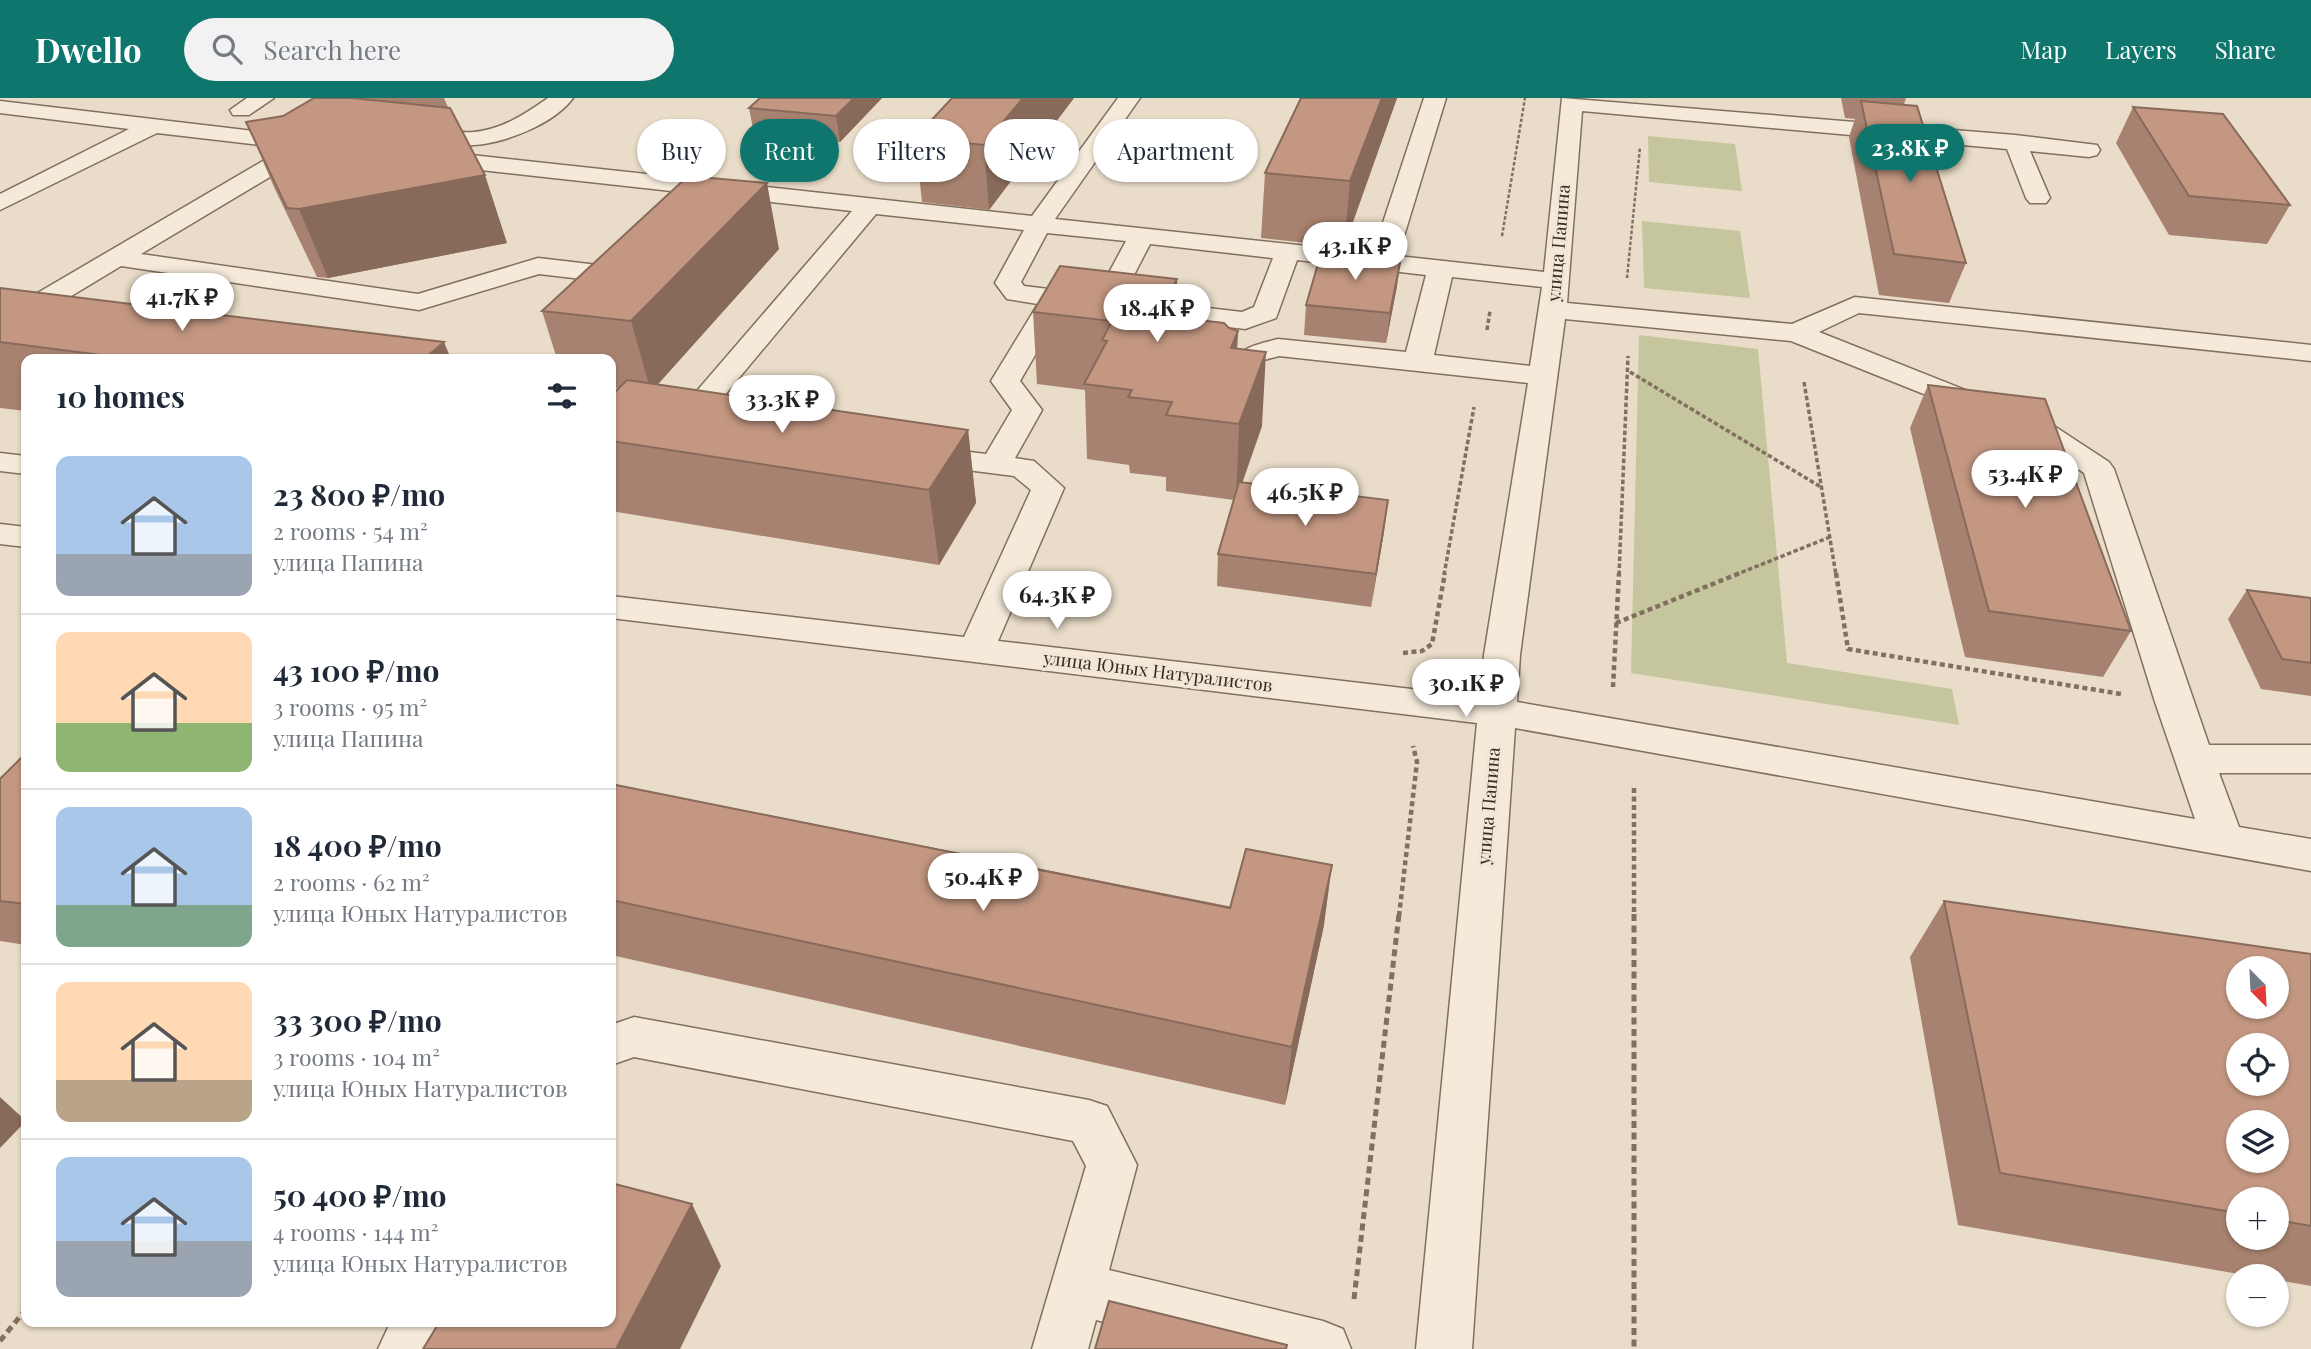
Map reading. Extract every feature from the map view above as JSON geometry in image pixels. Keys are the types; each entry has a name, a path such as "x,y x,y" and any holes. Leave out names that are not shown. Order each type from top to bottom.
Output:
{"street":[{"path":"202,132 263,98"},
{"path":"562,98 523,126 473,139 403,143 730,190 1441,268 1554,295 1623,317 1796,332 2040,430 2098,469 2174,702 2223,839"},
{"path":"1129,98 1040,223 1008,283 1016,293 1245,321 1266,312 1288,251"},
{"path":"1383,262 1435,98"},
{"path":"1573,101 2089,149"},
{"name":"улица Папина","path":"1444,1349 1496,712 1502,655 1544,376 1573,101"},
{"path":"0,107 334,148"},
{"path":"241,110 282,116"},
{"path":"0,202 153,126"},
{"path":"2015,142 2038,198"},
{"path":"0,327 307,145"},
{"path":"701,216 730,190"},
{"path":"723,432 670,426 870,205"},
{"path":"1107,304 1143,235"},
{"path":"116,258 419,302 538,266 616,275 642,268 652,259"},
{"path":"538,266 558,298"},
{"path":"1418,362 1441,268"},
{"path":"996,464 1027,410 1005,381 1055,298"},
{"path":"1796,332 1855,305 2311,354"},
{"path":"1238,394 1252,355 1278,347 1544,376"},
{"path":"887,451 1023,468 1048,488 976,650"},
{"path":"0,461 21,464"},
{"path":"0,534 21,536"},
{"name":"улица Юных Натуралистов","path":"616,608 1496,712 2311,855"},
{"path":"2196,759 2311,759"},
{"path":"616,1043 634,1037 1089,1122 1112,1165 1060,1349"},
{"path":"1077,1289 1338,1329"},
{"path":"406,1349 419,1327"}],"path":[{"path":"1613,691 1629,372 1623,317 1640,141"},
{"path":"1796,332 1848,649 2174,702"},
{"path":"1394,652 1408,654 1422,651 1432,644 1481,370"},
{"path":"1629,372 1821,487"},
{"path":"1616,623 1830,537"},
{"path":"1338,1329 1417,762 1416,750 1409,740"},
{"path":"1633,788 1634,1349"},
{"path":"0,1341 21,1315"}],"green space":[{"path":"1648,136 1735,144 1742,191 1649,182"},
{"path":"1642,221 1740,231 1750,298 1644,288"},
{"path":"1639,335 1758,349 1787,663 1952,689 1959,725 1631,673"}],"building":[{"path":"314,98 352,98 450,108 485,175 299,209 287,208 246,122 283,116"},
{"path":"760,98 854,98 836,116 749,108"},
{"path":"952,98 1023,98 1006,119 984,119 984,145 970,144 970,119 933,119"},
{"path":"1301,98 1382,98 1350,181 1265,173"},
{"path":"1861,101 1917,106 1966,263 1894,254"},
{"path":"2133,107 2223,114 2290,205 2189,196"},
{"path":"726,179 767,183 631,321 542,311 682,182 726,182"},
{"path":"1322,250 1401,258 1390,313 1306,305"},
{"path":"1060,266 1177,279 1168,297 1180,298 1172,317 1224,323 1238,331 1231,348 1266,352 1239,424 1166,415 1172,402 1128,397 1132,390 1084,384 1107,341 1102,340 1112,321 1033,312"},
{"path":"0,288 444,342 430,354 93,354 0,342"},
{"path":"627,380 968,430 929,490 616,442 616,391"},
{"path":"1928,385 2045,399 2131,631 1989,611"},
{"path":"1239,482 1388,500 1376,574 1218,554"},
{"path":"2247,590 2311,598 2311,663 2282,659"},
{"path":"21,758 21,903 0,901 0,779"},
{"path":"616,785 1230,908 1246,849 1332,865 1292,1047 616,901"},
{"path":"1944,901 2311,954 2311,1226 2289,1222 2289,1187 2226,1187 2226,1211 2000,1173"},
{"path":"616,1184 692,1204 616,1349 423,1349 436,1327 616,1327"},
{"path":"1109,1301 1287,1345 1286,1349 1095,1349"}]}
